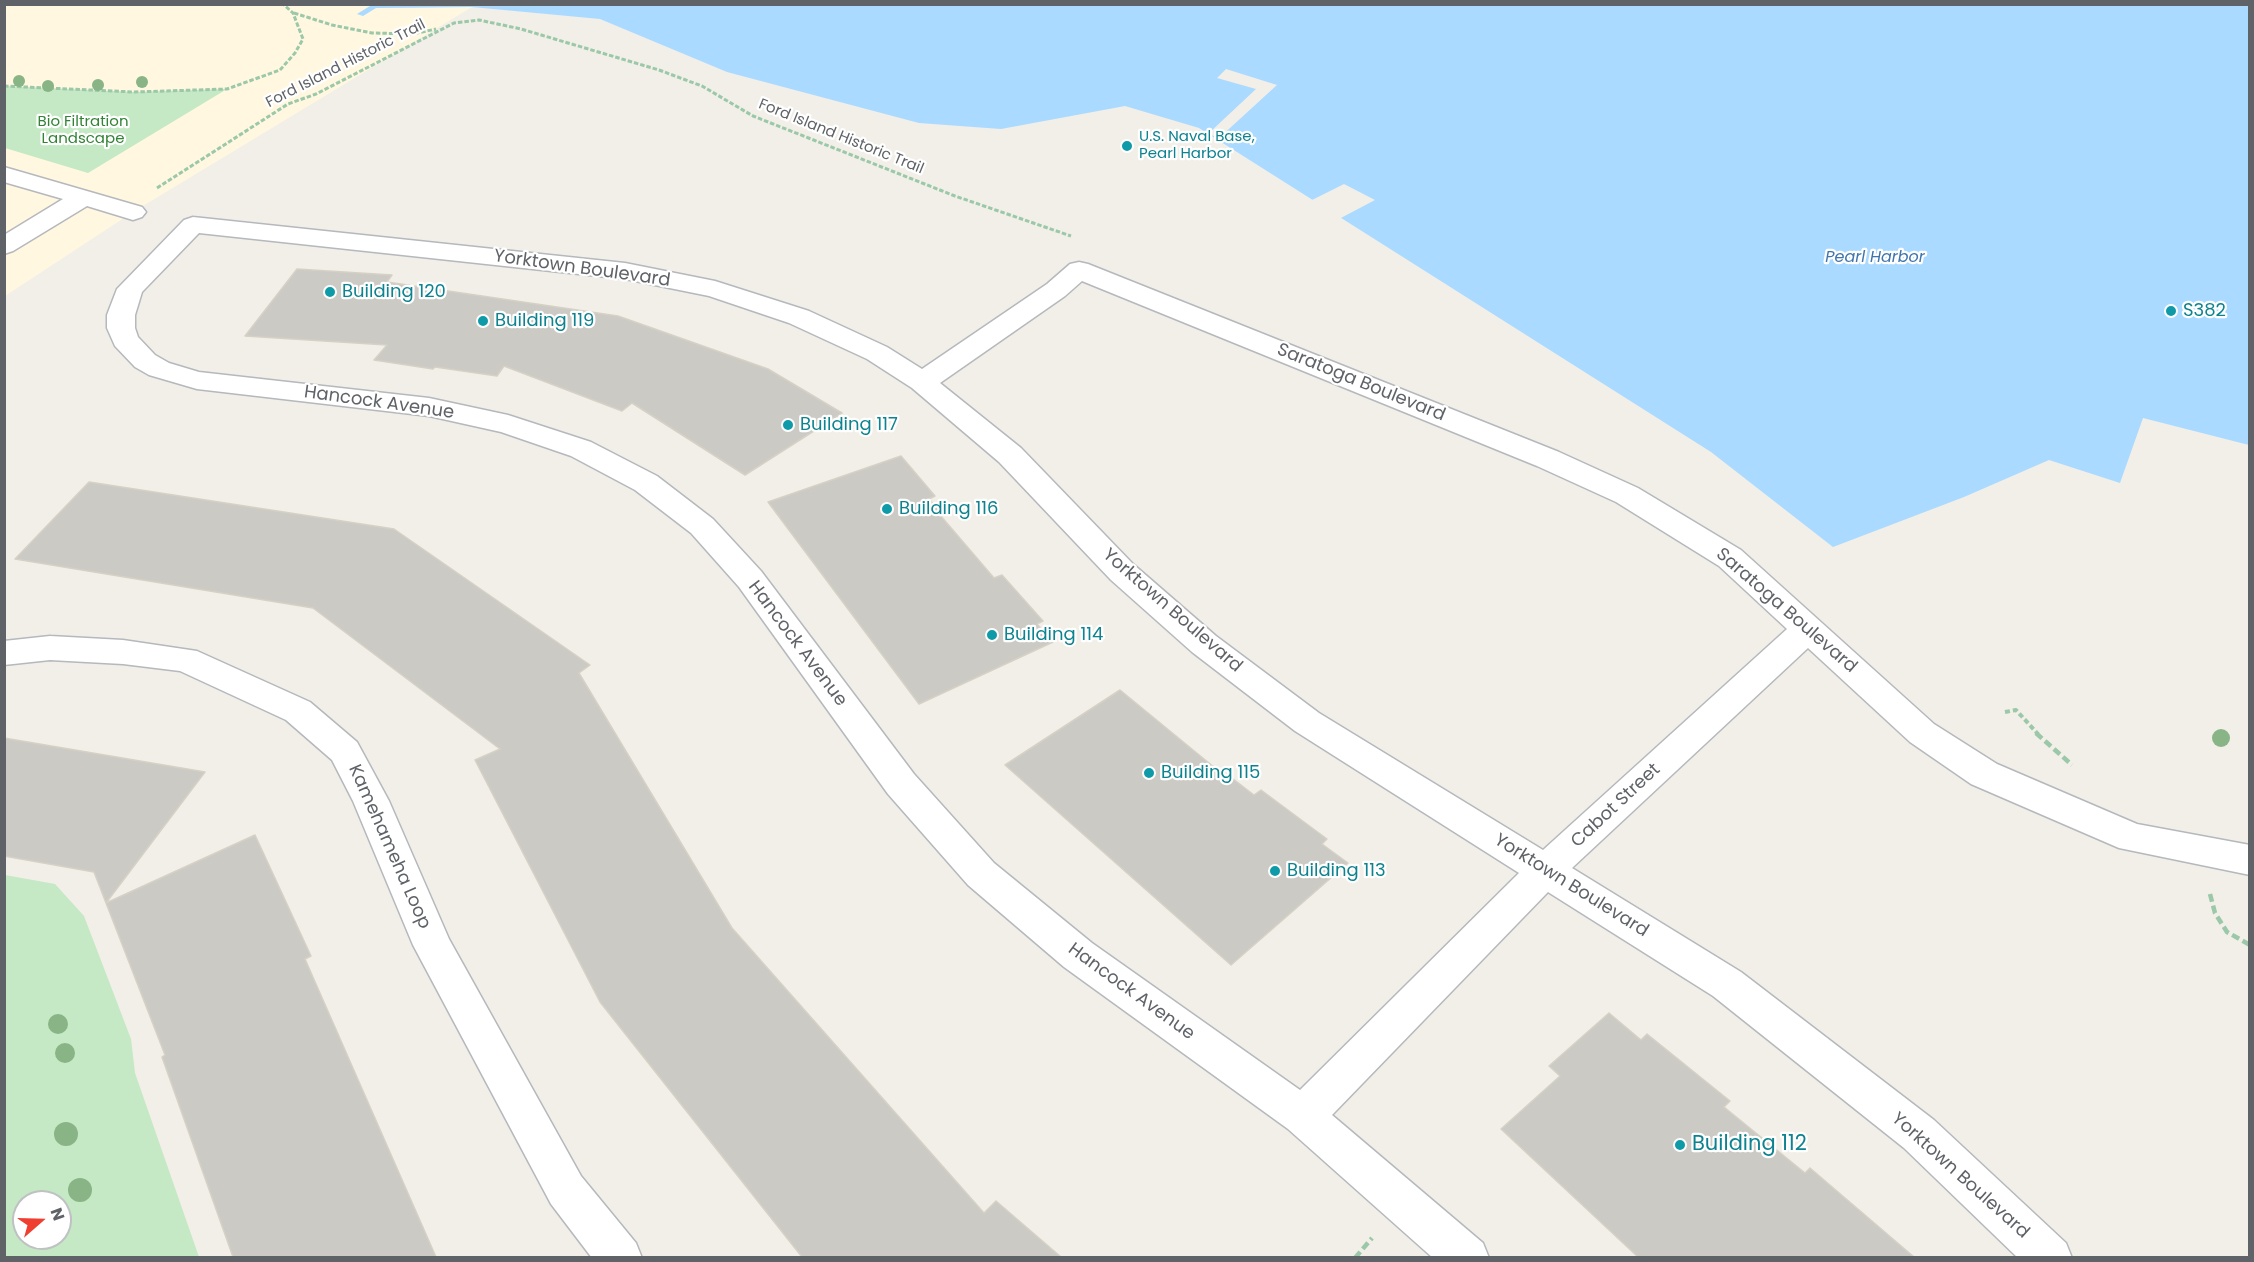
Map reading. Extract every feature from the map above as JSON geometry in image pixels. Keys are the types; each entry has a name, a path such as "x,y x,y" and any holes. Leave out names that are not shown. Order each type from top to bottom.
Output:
{"street":[{"path":"4,174 133,212"},
{"path":"4,246 83,198"},
{"name":"Yorktown Boulevard","path":"193,225 625,271 715,289 799,317 877,353 922,382 1010,455 1122,572 1204,644 1307,722 1727,984 1919,1134 2050,1257"},
{"name":"Hancock Avenue","path":"193,225 130,289 124,302 121,328 125,340 145,361 168,372 197,380 429,407 508,424 581,449 646,483 702,526 750,579 901,784 981,874 1078,955 1303,1116 1467,1257"},
{"name":"Saratoga Boulevard","path":"922,382 1056,290 1079,270 1548,459 1627,495 1730,558 1922,733 1984,774 2132,838 2250,860"},
{"name":"Cabot Street","path":"1303,1116 1546,870 1808,629"},
{"name":"Kamehameha Loop","path":"4,653 50,648 123,652 185,660 238,681 298,711 345,751 371,801 432,945 566,1190 620,1257"}],"path":[{"path":"283,4 293,13 332,26 372,33 413,34 443,28"},
{"path":"4,86 134,92 227,89 280,70 295,53 303,39 293,13"},
{"name":"Ford Island Historic Trail","path":"153,191 288,104 316,94 443,28 467,21 493,21 659,70 702,86 753,116 955,196 1079,240"},
{"path":"2005,712 2016,710 2039,736 2080,770"},
{"path":"2210,894 2215,913 2227,932 2250,945"}],"shaded area":[{"path":"368,4 376,8 472,7 133,212 5,296 5,5"}],"green space":[{"name":"Bio Filtration Landscape","path":"5,86 134,92 227,89 88,173 5,148"},
{"path":"5,875 55,884 84,916 131,1039 135,1073 199,1257 5,1257"}],"water":[{"name":"Pearl Harbor","path":"368,4 2249,5 2249,445 2143,418 2120,483 2049,460 1964,497 1833,547 1711,452 1199,128 1125,106 1001,129 919,123 727,72 600,19 472,7 376,8 363,16 357,14 370,6"}],"pier":[{"path":"1226,69 1277,85 1218,139 1209,133 1256,89 1217,78"},
{"path":"1344,184 1375,200 1339,219 1310,201"}],"building":[{"path":"297,269 392,275 387,282 618,316 768,369 842,413 745,475 632,403 622,411 504,366 497,376 435,367 433,369 374,360 387,345 245,336"},
{"path":"901,456 935,496 929,499 943,514 940,515 994,578 1002,575 1043,621 1037,624 1053,642 919,704 768,502"},
{"path":"89,482 394,529 590,665 579,673 732,928 984,1213 996,1201 1061,1257 802,1257 600,1002 475,760 500,749 313,608 15,559"},
{"path":"1120,690 1226,777 1228,775 1254,795 1261,790 1327,839 1322,844 1348,863 1231,965 1005,765"},
{"path":"4,738 205,772 106,903 94,872 4,856"},
{"path":"255,835 311,956 305,959 436,1257 233,1257 162,1057 165,1055 106,903"},
{"path":"1609,1013 1641,1040 1647,1034 1730,1101 1724,1107 1805,1173 1810,1168 1914,1257 1638,1257 1501,1129 1560,1076 1549,1066"}],"place":[{"name":"U.S. Naval Base, Pearl Harbor","path":"1127,146"},
{"name":"Building 120","path":"330,292"},
{"name":"S382","path":"2171,311"},
{"name":"Building 119","path":"483,321"},
{"name":"Building 117","path":"788,425"},
{"name":"Building 116","path":"887,509"},
{"name":"Building 114","path":"992,635"},
{"name":"Building 115","path":"1149,773"},
{"name":"Building 113","path":"1275,871"},
{"name":"Building 112","path":"1680,1145"}]}
